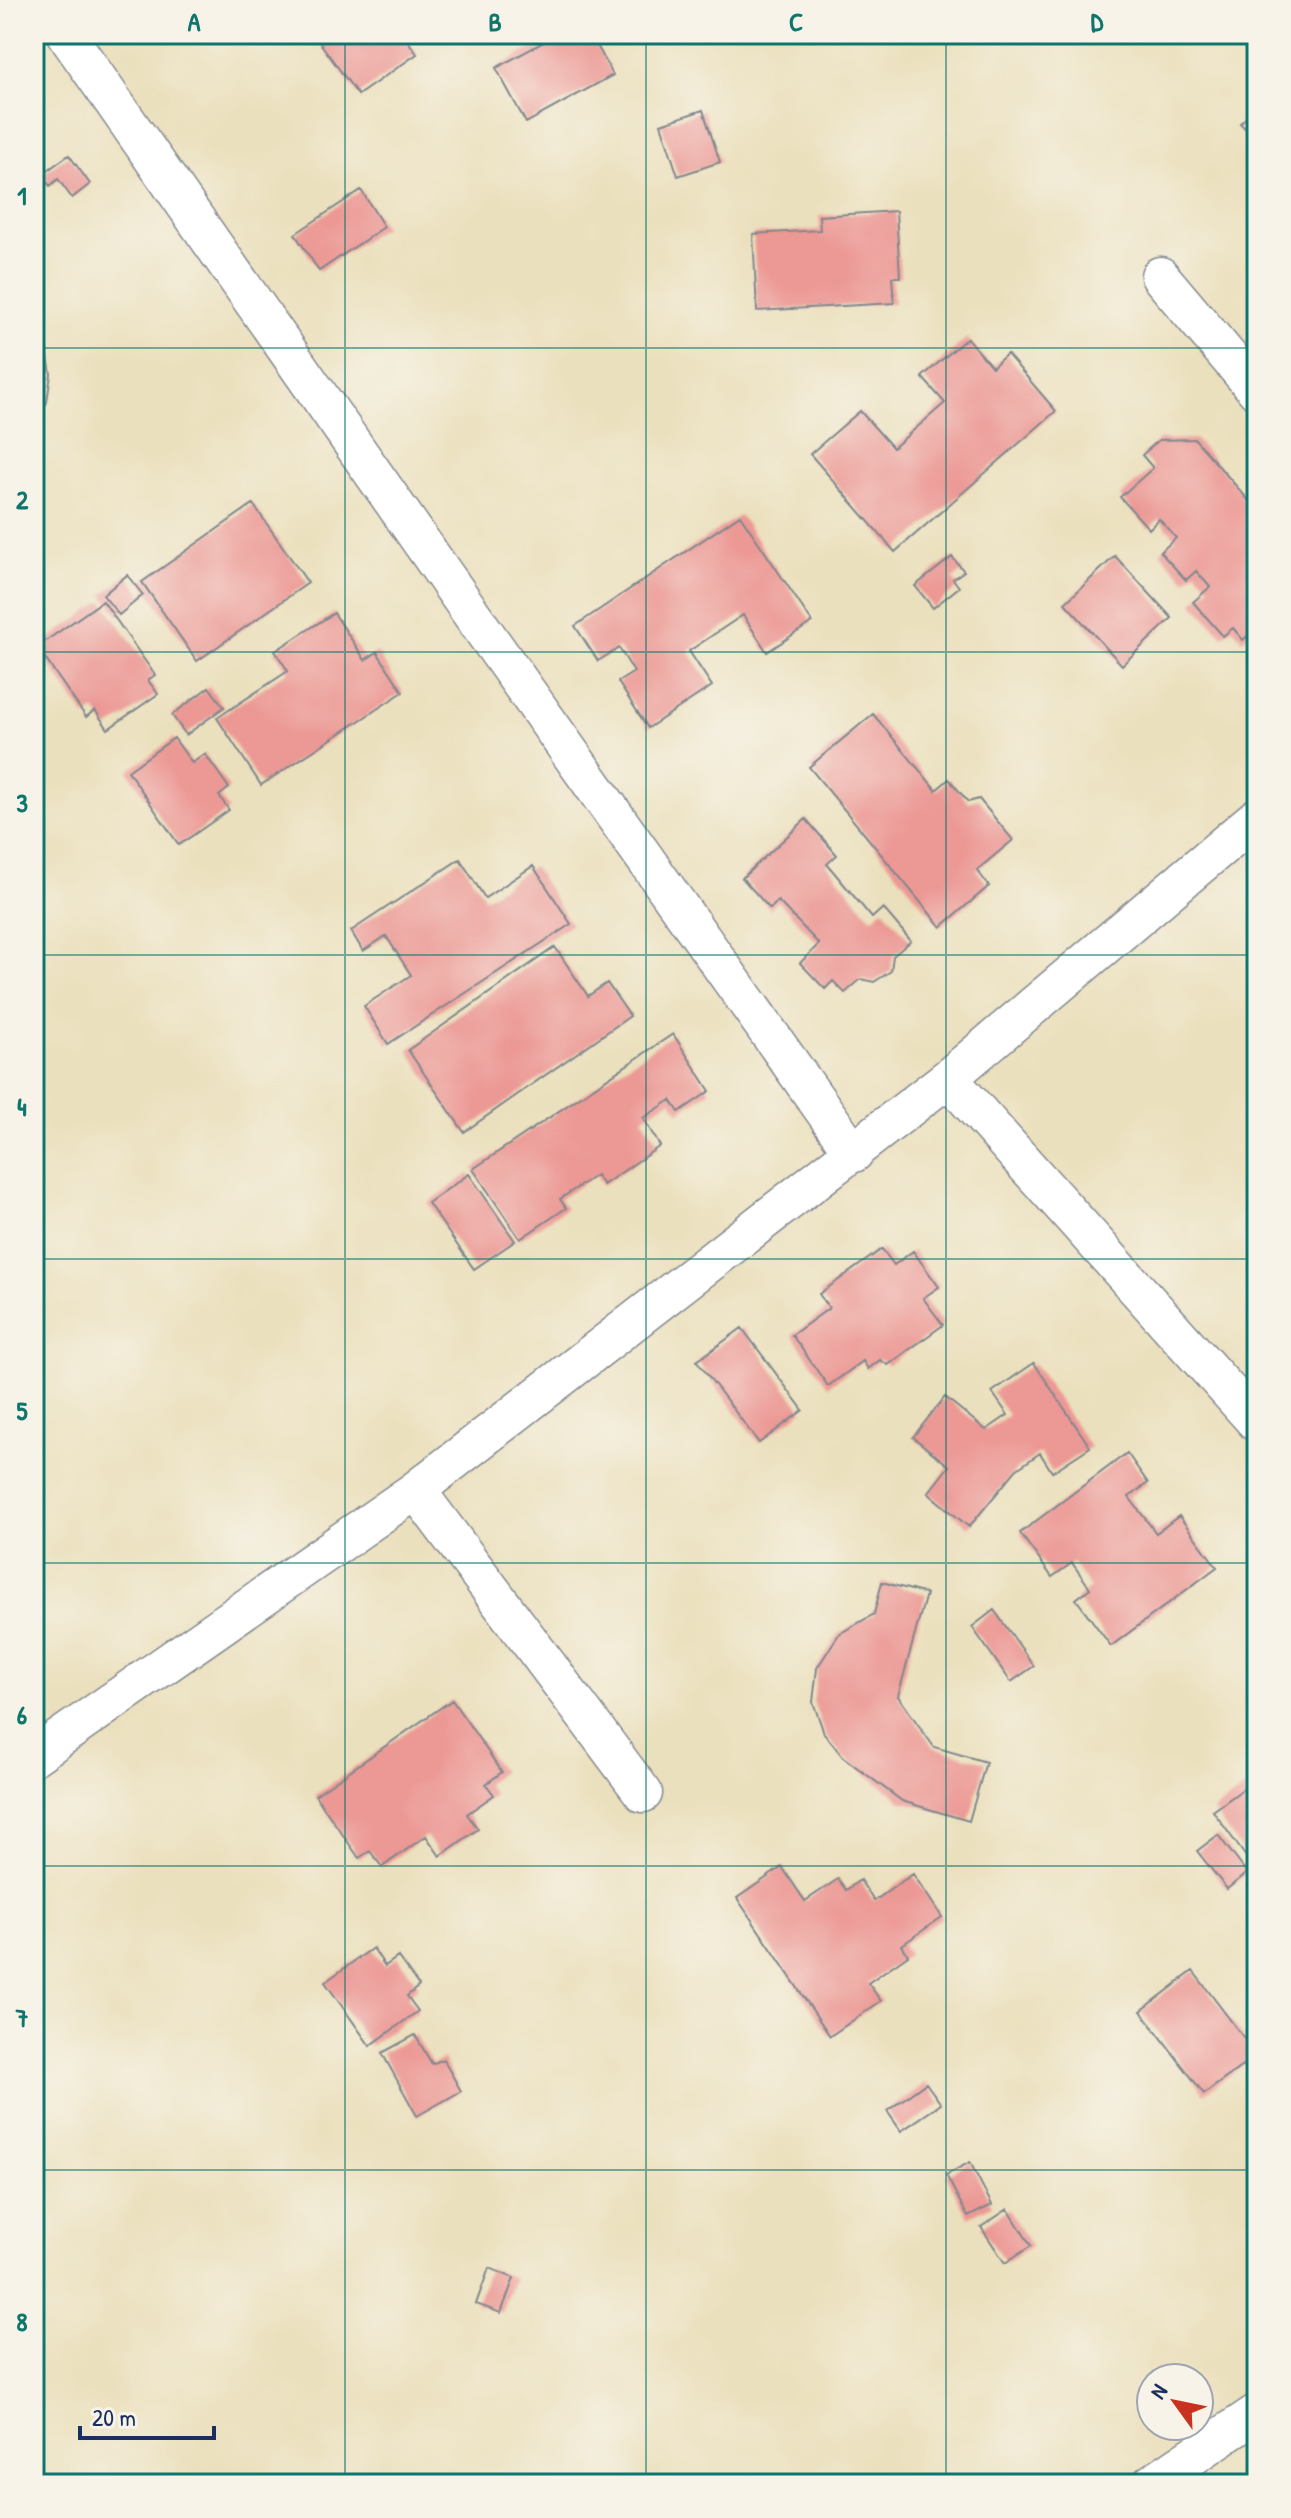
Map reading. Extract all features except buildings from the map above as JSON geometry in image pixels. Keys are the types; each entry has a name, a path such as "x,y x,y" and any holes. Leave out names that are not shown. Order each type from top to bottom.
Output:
{"street":[{"path":"34,42 46,34"},
{"path":"66,34 854,1153"},
{"path":"1160,276 1257,391"},
{"path":"34,1756 416,1490 948,1078 1257,817"},
{"path":"948,1078 1257,1423"},
{"path":"416,1490 643,1793"},
{"path":"1151,2484 1257,2413"}]}
